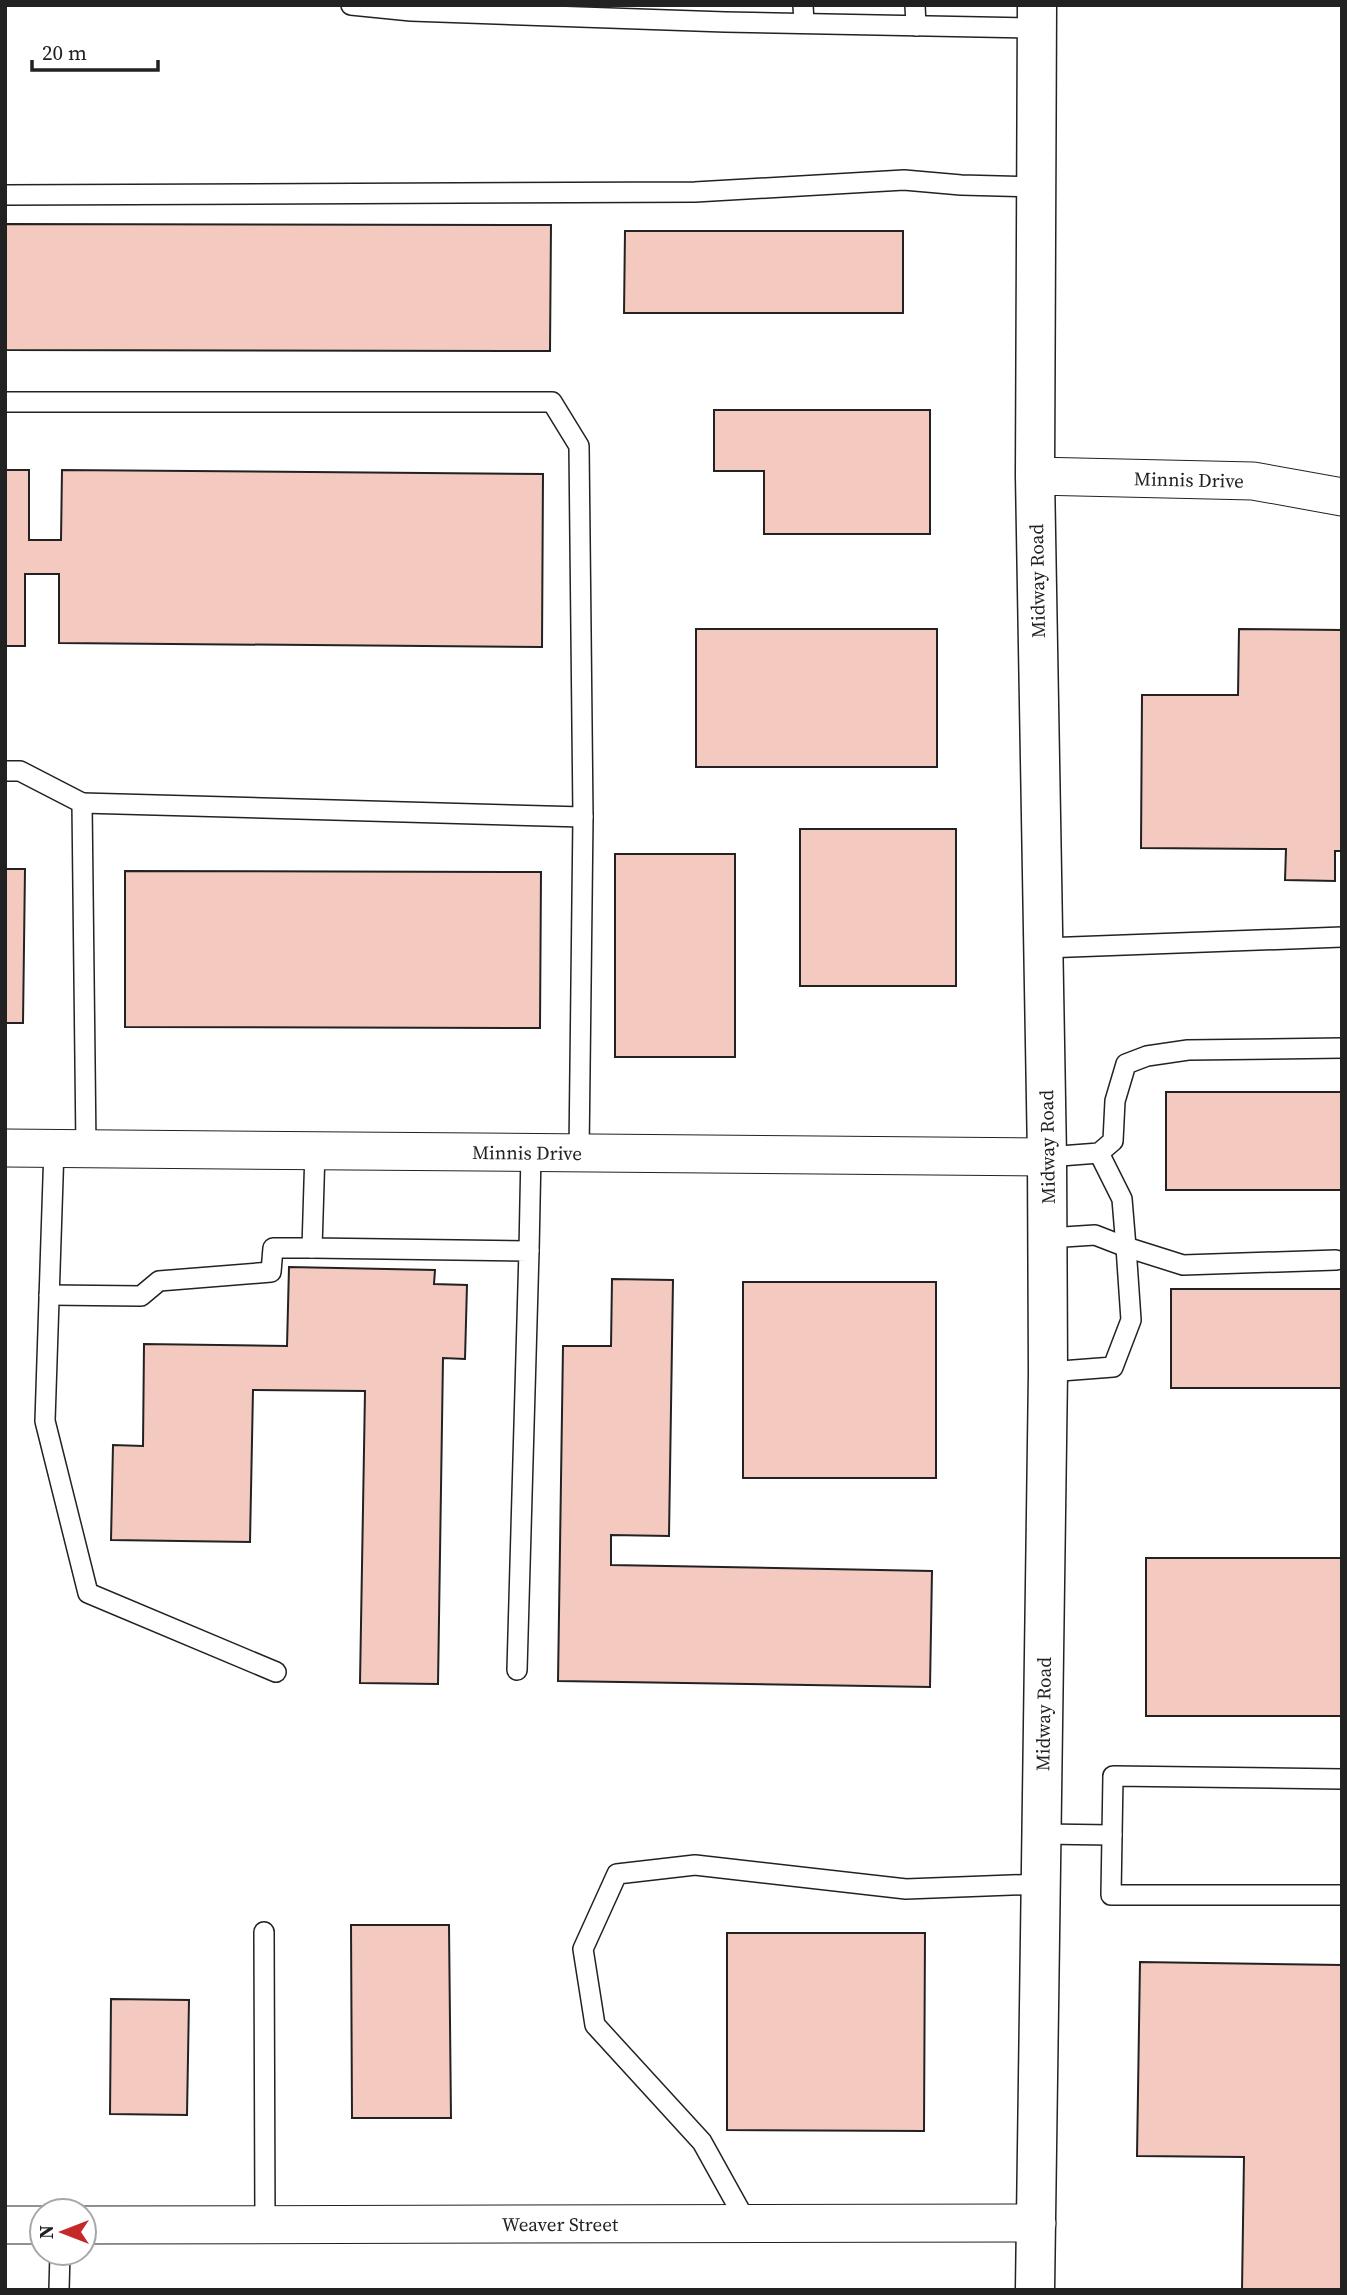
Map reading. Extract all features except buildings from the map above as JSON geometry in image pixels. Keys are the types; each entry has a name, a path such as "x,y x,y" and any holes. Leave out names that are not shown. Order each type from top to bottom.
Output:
{"main road":[{"name":"Midway Road","path":"1035,2290 1048,1371 1044,948 1035,475 1036,16"}],"street":[{"name":"Minnis Drive","path":"1035,475 1253,481 1342,497"},
{"name":"Minnis Drive","path":"5,1148 1047,1157"},
{"name":"Weaver Street","path":"98,2225 1037,2223"},
{"path":"5,2225 28,2225"}],"lane":[{"path":"351,5 411,11 804,14 916,26 1036,16"},
{"path":"915,5 916,26"},
{"path":"5,195 695,192 904,180 961,186 1035,187"},
{"path":"5,402 551,402 579,446 583,817 579,1153"},
{"path":"5,771 20,771 82,803 583,817"},
{"path":"82,803 70,1148 49,1295 46,1421 88,1593 276,1672"},
{"path":"1044,948 1342,937"},
{"path":"1047,1157 1099,1153 1112,1141 1115,1101 1126,1065 1147,1056 1188,1050 1342,1048"},
{"path":"312,1248 315,1151"},
{"path":"517,1670 531,1153"},
{"path":"1048,1371 1113,1367 1130,1320 1122,1199 1099,1153"},
{"path":"1048,1238 1095,1235 1183,1265 1336,1260"},
{"path":"49,1295 141,1296 159,1280 271,1272 274,1248 529,1251"},
{"path":"1342,1779 1113,1776 1111,1895 1342,1895"},
{"path":"1042,1834 1112,1835"},
{"path":"747,2224 702,2142 595,2025 583,1949 617,1874 695,1865 906,1889 1041,1884"},
{"path":"264,1932 265,2225"},
{"path":"59,2290 60,2267"}]}
